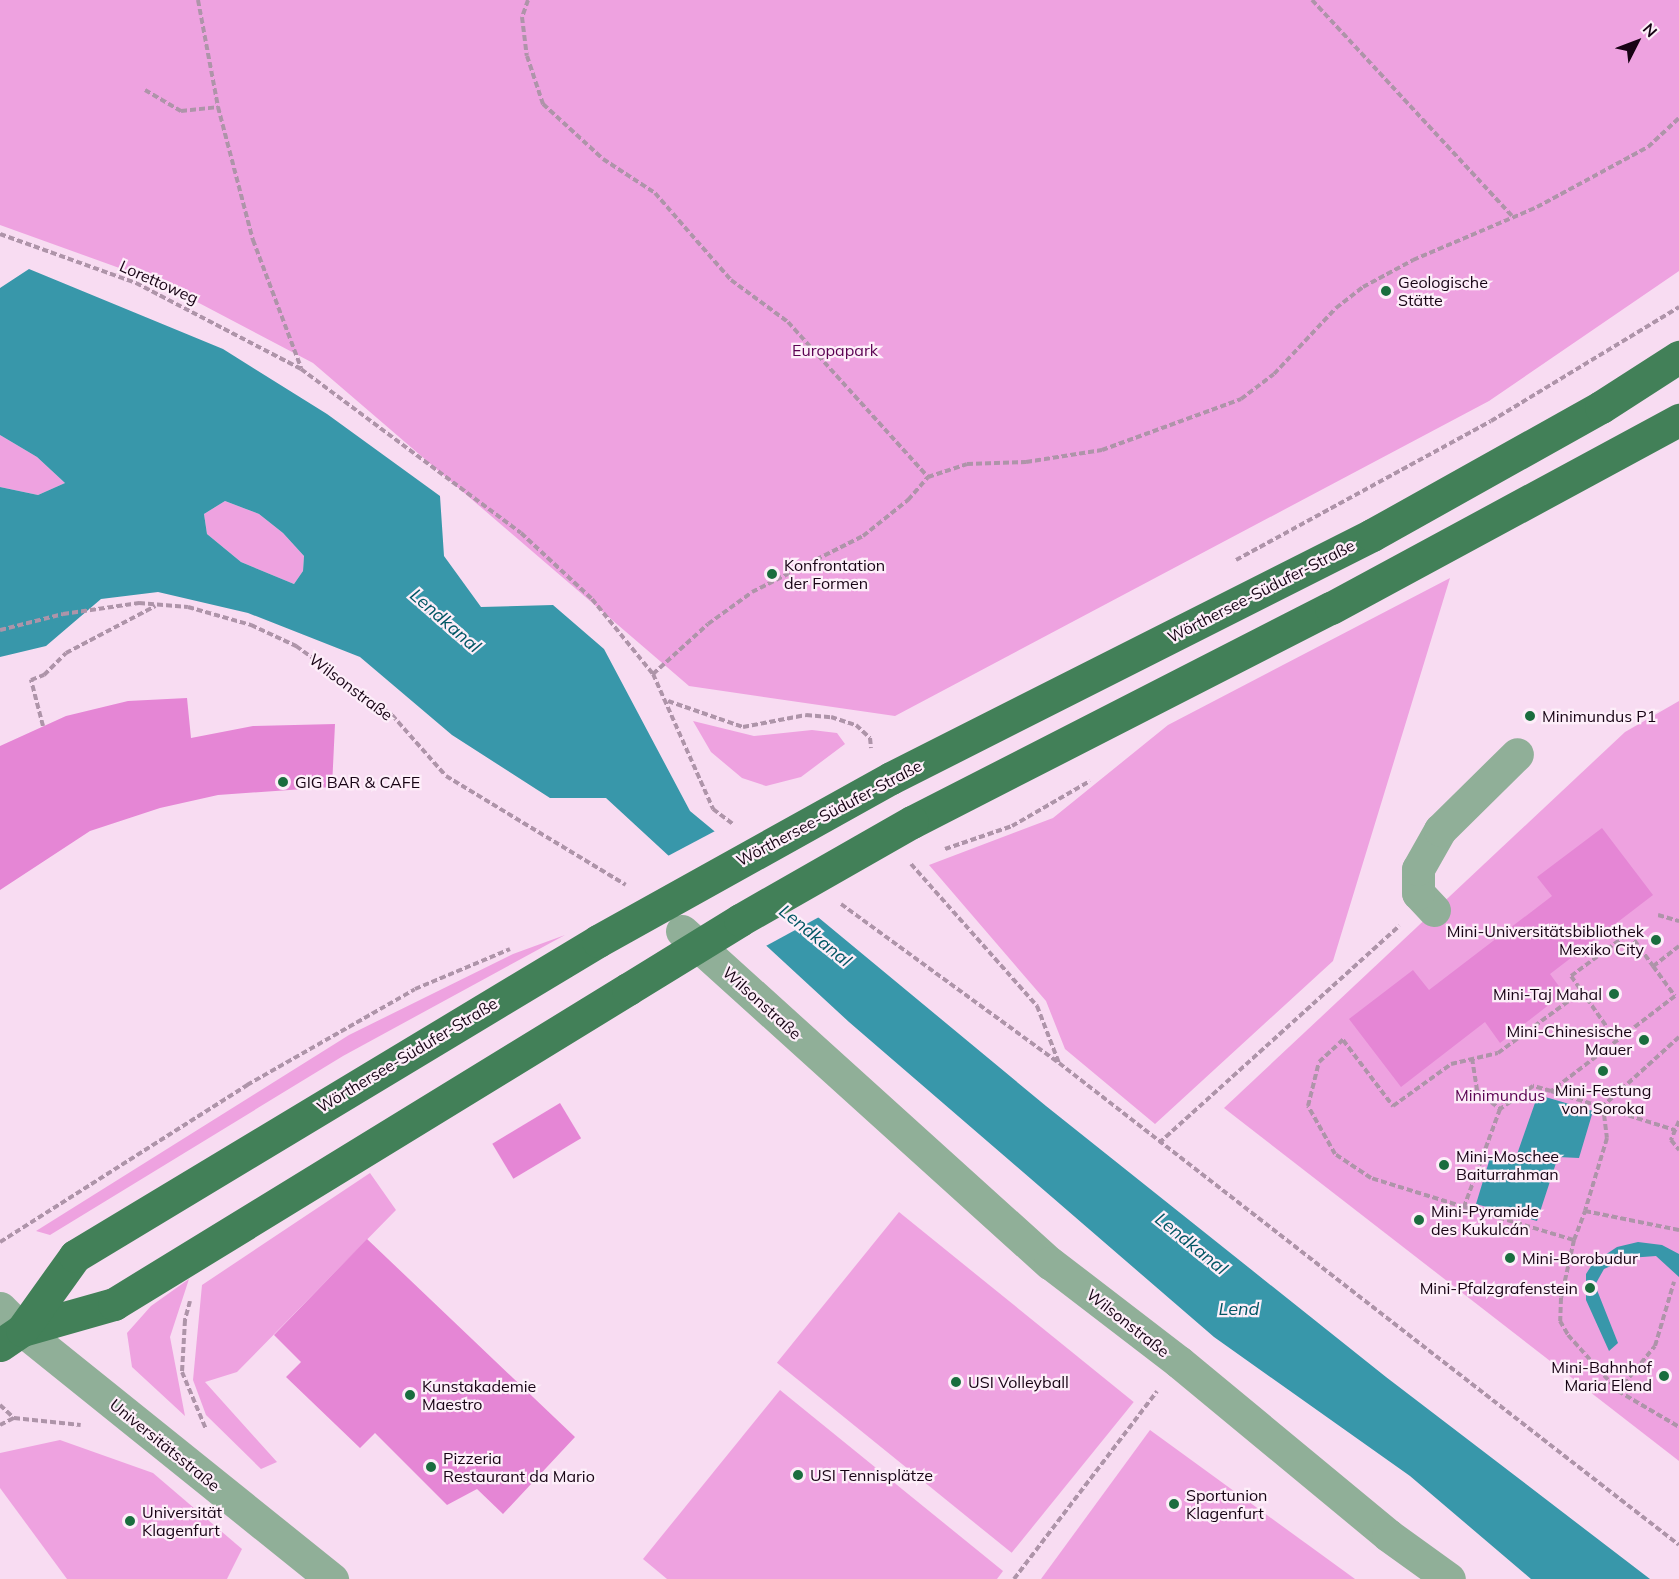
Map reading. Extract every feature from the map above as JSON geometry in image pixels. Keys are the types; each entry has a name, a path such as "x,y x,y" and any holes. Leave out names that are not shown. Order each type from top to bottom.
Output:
{"main road":[{"name":"Wörthersee-Südufer-Straße","path":"7,1328 75,1256 882,768 1372,536 1601,407 1679,357"},
{"path":"7,1328 114,1304 740,920 912,822 1331,608 1678,421"}],"street":[{"path":"1430,905 1418,893 1418,869 1440,830 1516,754"},
{"name":"Wilsonstraße","path":"682,931 1050,1263 1179,1362 1388,1535 1449,1579"},
{"name":"Universitätsstraße","path":"7,1328 332,1579"}],"path":[{"path":"198,0 218,107 253,240 301,369"},
{"path":"528,0 522,17 527,56 543,104 603,159 656,193 731,280 788,322 928,477"},
{"path":"1312,0 1512,216"},
{"path":"145,90 181,111 218,107"},
{"path":"653,674 708,624 752,592 863,536 908,500 928,477 967,464 1026,462 1102,450 1241,399 1274,374 1336,308 1363,287 1413,260 1537,207 1648,147 1679,118"},
{"name":"Lorettoweg","path":"0,234 136,283 301,369 521,533 592,599 653,674 667,700 713,809 742,831"},
{"path":"1227,565 1491,422 1679,307"},
{"name":"Wilsonstraße","path":"0,630 63,614 139,603 188,607 251,625 304,652 392,715 446,776 629,886"},
{"path":"43,726 31,680 44,675 66,653 157,605"},
{"path":"667,700 743,727 806,715 831,717 855,725 870,738 882,768"},
{"path":"940,850 1012,826 1090,781"},
{"path":"919,858 909,861 1037,1006 1059,1063"},
{"path":"838,901 1059,1063 1679,1545"},
{"path":"1159,1143 1430,905"},
{"path":"1658,915 1679,921"},
{"path":"1551,1091 1677,995 1629,933 1571,976 1616,1040"},
{"path":"1653,966 1679,946"},
{"path":"0,1242 257,1080 415,989 514,947"},
{"path":"1574,1240 1464,1207 1362,1172 1335,1154 1308,1106 1319,1062 1343,1040 1393,1106 1451,1064 1498,1053 1582,991"},
{"path":"1603,1106 1679,1037"},
{"path":"1472,1058 1477,1091 1500,1109"},
{"path":"1464,1207 1500,1109 1533,1086 1675,1130"},
{"path":"1603,1106 1607,1138 1574,1240 1560,1321 1568,1335 1618,1390 1679,1427"},
{"path":"1679,1121 1671,1140 1679,1150"},
{"path":"1585,1211 1679,1230"},
{"path":"0,1233 6,1238"},
{"path":"1618,1390 1655,1346 1674,1282"},
{"path":"191,1297 184,1320 182,1372 209,1435"},
{"path":"1014,1579 1179,1362"},
{"path":"0,1405 14,1418"},
{"path":"0,1425 14,1418 92,1426"}],"green space":[{"name":"Europapark","path":"0,0 1679,0 1679,271 1489,401 895,716 689,686 313,363 161,283 0,225"},
{"path":"0,435 37,457 65,483 38,495 0,487"},
{"path":"225,501 259,514 283,533 304,556 303,571 294,584 241,562 207,534 204,514"},
{"path":"1450,578 1333,961 1155,1124 1065,1049 1046,1001 929,865 1053,818 1168,725"},
{"name":"Minimundus","path":"1679,701 1679,1461 1224,1108 1625,732"},
{"path":"693,721 754,736 812,730 837,733 845,744 801,777 766,786 742,778 711,752"},
{"path":"565,935 343,1056 50,1235 36,1231 349,1035 513,954"},
{"path":"370,1173 396,1210 237,1372 205,1382 277,1462 261,1469 206,1415 193,1380 202,1285"},
{"name":"USI Volleyball","path":"899,1212 1134,1402 1012,1553 777,1363"},
{"path":"189,1279 170,1337 185,1416 132,1367 127,1333 151,1306"},
{"name":"USI Tennisplätze","path":"780,1390 1003,1571 997,1579 667,1579 643,1559"},
{"name":"Sportunion Klagenfurt","path":"1150,1430 1355,1579 1041,1579"},
{"name":"Universität Klagenfurt","path":"60,1440 153,1473 242,1549 227,1579 67,1579 0,1488 0,1453"}],"water":[{"path":"29,269 223,349 327,414 440,496 444,556 481,607 553,605 604,649 690,811 1046,1106 1386,1377 1650,1579 1531,1579 1410,1476 1214,1337 849,1022 606,798 550,798 452,735 360,657 248,613 158,592 101,599 46,646 0,657 0,487 38,495 65,483 37,457 0,435 0,288","holes":["225,501 259,514 283,533 304,556 303,571 294,584 241,562 207,534 204,514"]},
{"path":"1542,1096 1593,1111 1579,1158 1558,1157 1537,1221 1476,1204 1490,1158 1515,1160 1536,1100"},
{"path":"1638,1242 1662,1245 1679,1254 1679,1277 1656,1256 1629,1258 1604,1269 1595,1285 1618,1343 1609,1351 1586,1300 1586,1274 1593,1263 1617,1247"}],"pier":[{"path":"717,830 821,916 764,947 666,857"}],"building":[{"path":"187,698 191,738 253,726 335,724 332,787 218,795 160,808 90,831 0,890 0,746 66,716 128,701"},
{"path":"1602,828 1653,895 1550,974 1564,993 1500,1043 1485,1022 1401,1087 1349,1019 1413,970 1429,990 1552,896 1537,877"},
{"path":"560,1103 581,1138 513,1179 492,1144"},
{"path":"367,1239 575,1437 503,1514 477,1489 447,1505 375,1433 360,1448 286,1377 301,1362 274,1335"}],"place":[{"name":"Geologische Stätte","path":"1386,291"},
{"name":"Konfrontation der Formen","path":"772,574"},
{"name":"Minimundus P1","path":"1530,716"},
{"name":"GIG BAR & CAFE","path":"283,782"},
{"name":"Mini-Universitätsbibliothek Mexiko City","path":"1656,940"},
{"name":"Mini-Taj Mahal","path":"1614,994"},
{"name":"Mini-Chinesische Mauer","path":"1644,1040"},
{"name":"Mini-Festung von Soroka","path":"1603,1071"},
{"name":"Mini-Moschee Baiturrahman","path":"1444,1165"},
{"name":"Mini-Pyramide des Kukulcán","path":"1419,1220"},
{"name":"Mini-Borobudur","path":"1510,1258"},
{"name":"Mini-Pfalzgrafenstein","path":"1590,1288"},
{"name":"Mini-Bahnhof Maria Elend","path":"1664,1376"},
{"name":"USI Volleyball","path":"956,1382"},
{"name":"Kunstakademie Maestro","path":"410,1395"},
{"name":"Pizzeria Restaurant da Mario","path":"431,1467"},
{"name":"USI Tennisplätze","path":"798,1475"},
{"name":"Sportunion Klagenfurt","path":"1174,1504"},
{"name":"Universität Klagenfurt","path":"130,1521"}],"water label":[{"name":"Lendkanal","path":"445,621"},
{"name":"Lendkanal","path":"815,936"},
{"name":"Lendkanal","path":"1191,1244"},
{"name":"Lend","path":"1239,1309"}]}
